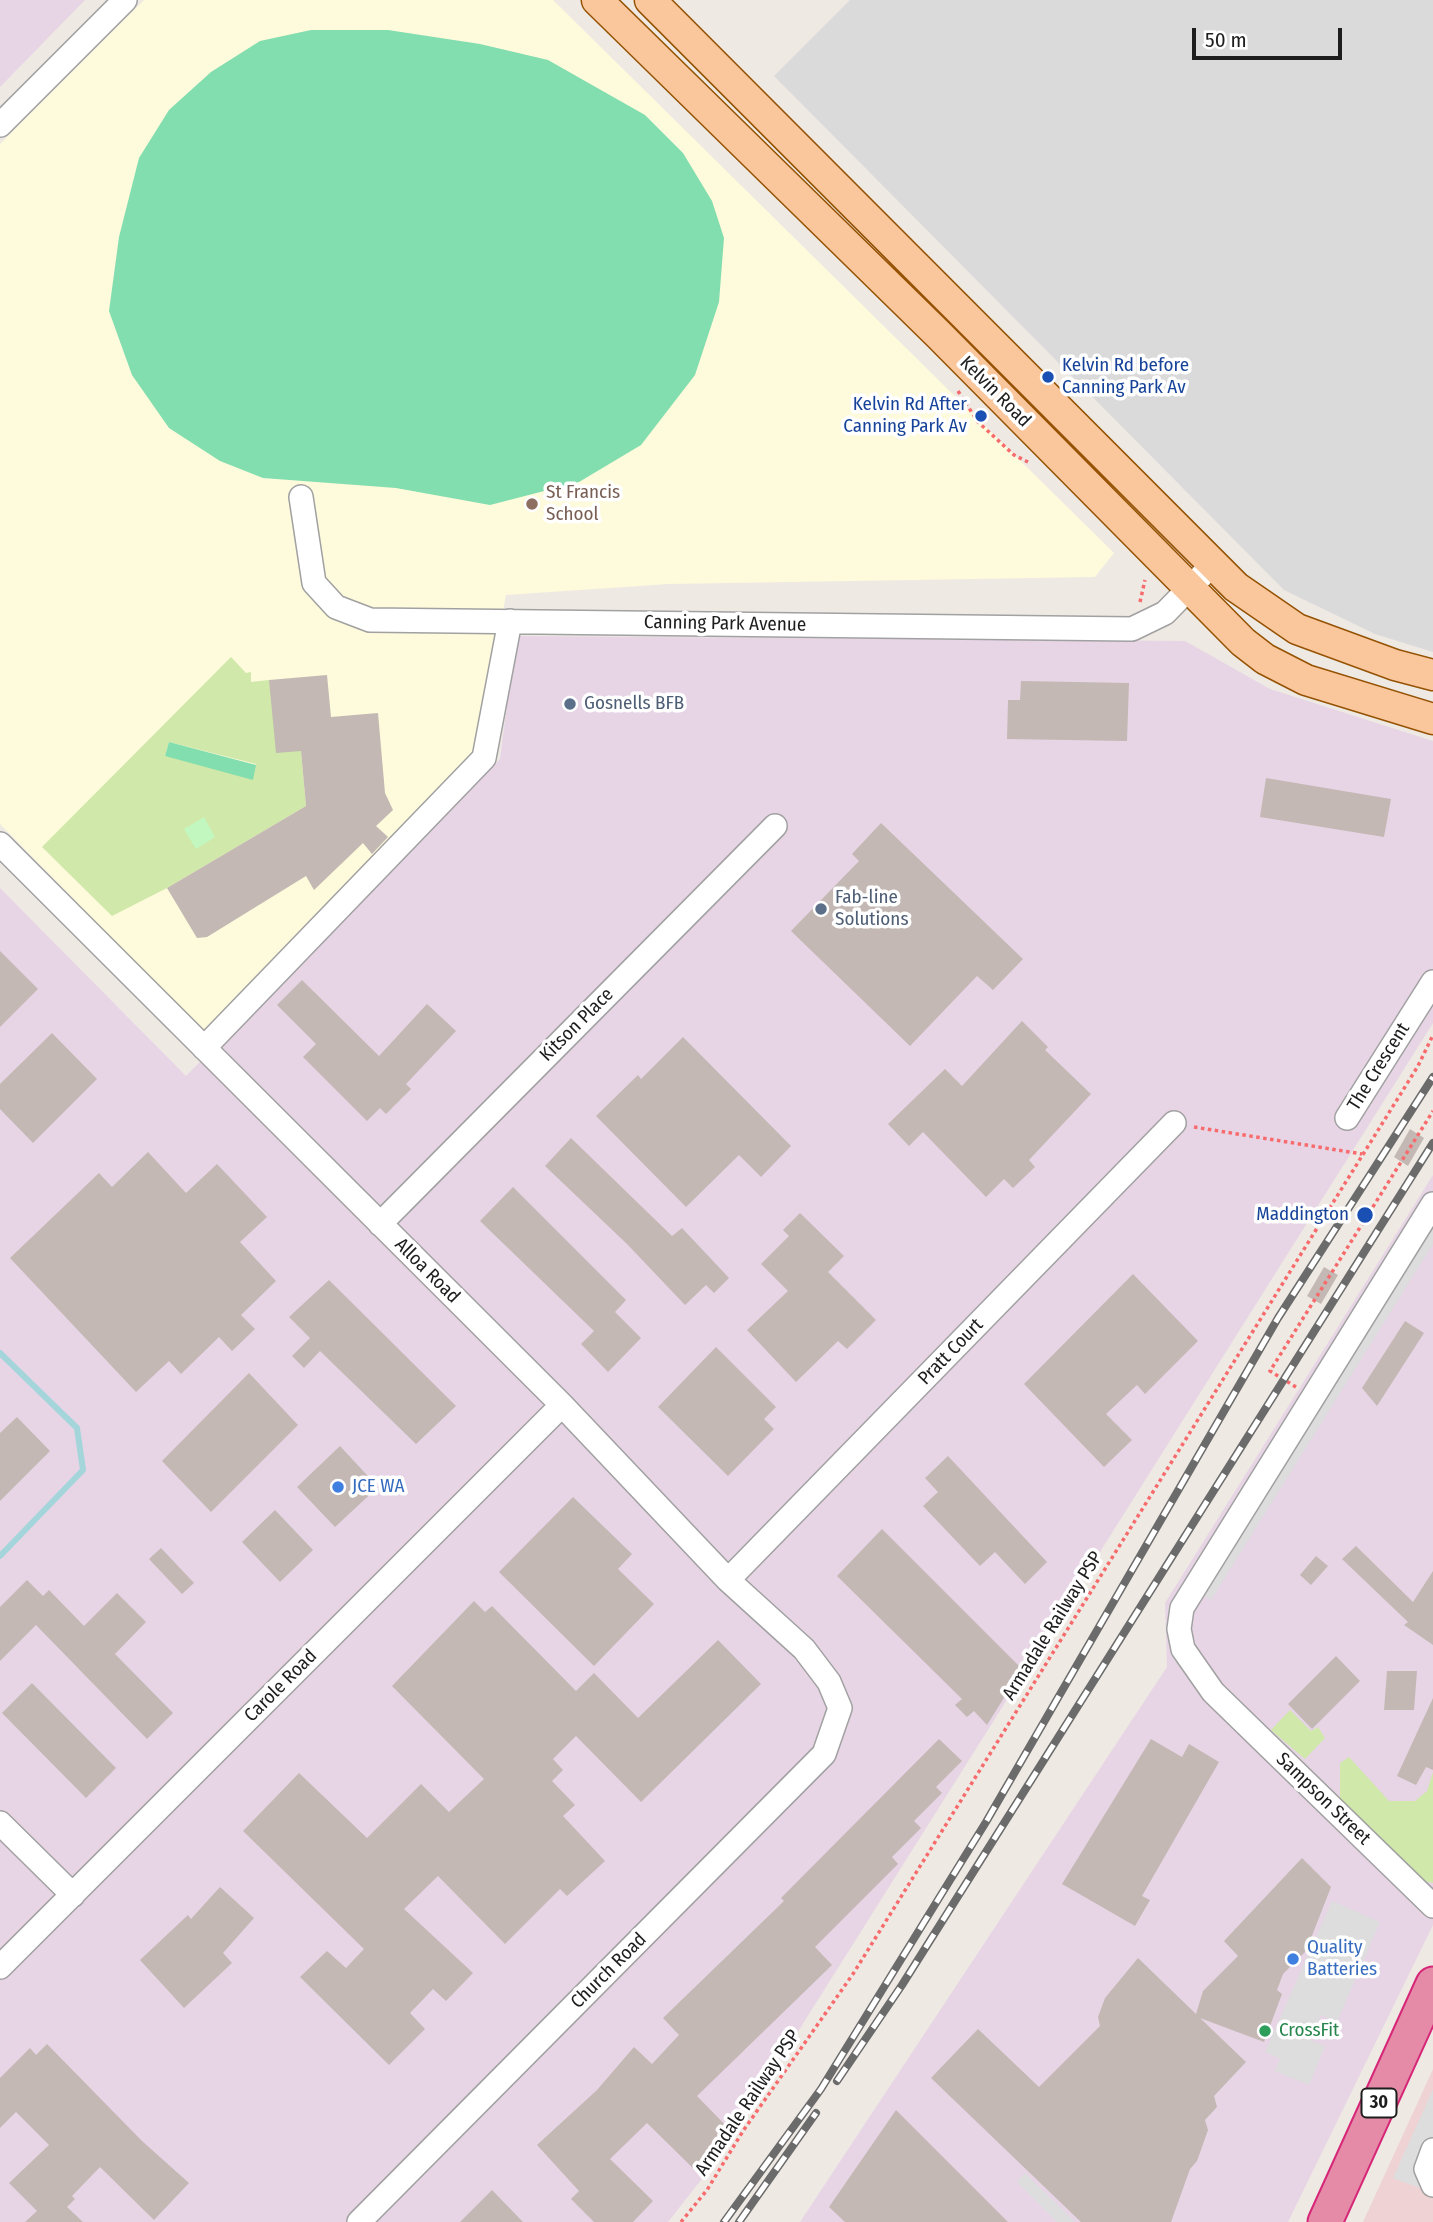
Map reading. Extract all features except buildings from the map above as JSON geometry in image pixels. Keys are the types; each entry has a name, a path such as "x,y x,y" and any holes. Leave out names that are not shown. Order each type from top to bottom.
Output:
{"highway":[{"name":"30","path":"1325,2222 1433,1984"}],"main road":[{"name":"Kelvin Road","path":"597,0 939,335 1243,642 1275,664 1350,695 1433,719"},
{"name":"Kelvin Road","path":"650,0 964,312 1212,565 1265,609 1297,629 1433,675"},
{"path":"939,335 964,312"}],"street":[{"path":"0,125 125,0"},
{"name":"Canning Park Avenue","path":"301,497 314,583 336,607 370,620 1132,629 1165,613 1212,565"},
{"path":"204,1048 484,758 510,621"},
{"name":"Kitson Place","path":"380,1224 775,826"},
{"name":"Alloa Road","path":"0,844 562,1405 728,1580 804,1649 829,1682 840,1708"},
{"name":"The Crescent","path":"1347,1118 1433,982"},
{"name":"Pratt Court","path":"728,1580 1174,1124"},
{"name":"Sampson Street","path":"1433,1204 1182,1608 1178,1629 1183,1649 1213,1692 1433,1906"},
{"name":"Carole Road","path":"0,1967 562,1405"},
{"name":"Church Road","path":"359,2222 824,1754 840,1708"},
{"path":"0,1822 73,1895"},
{"path":"1433,2150 1426,2169 1433,2185"}],"path":[{"name":"Armadale Railway PSP","path":"681,2222 707,2190 743,2131 853,1974 1418,1066 1433,1035"},
{"path":"1300,1390 1270,1371 1433,1111"},
{"path":"1174,1124 1363,1154"}],"shaded area":[{"path":"0,0 85,0 0,87"},
{"name":"St Francis School","path":"144,0 553,0 1114,553 1095,577 669,584 506,595 477,748 205,1033 0,824 0,144"},
{"path":"850,0 1433,0 1433,652 1375,634 1284,590 774,76"},
{"path":"516,636 1185,641 1270,689 1433,741 1433,1023 719,2157 668,2222 0,2222 0,888 186,1076 500,759"},
{"path":"1433,1175 1433,1925 1288,2222 800,2222 1167,1667 1165,1603"},
{"path":"1433,1219 1433,1244 1211,1600 1200,1593"},
{"path":"1332,1901 1380,1922 1337,2022 1321,2015 1310,2040 1325,2046 1309,2085 1275,2071 1280,2059 1265,2052"},
{"path":"1433,2069 1433,2222 1363,2222"},
{"path":"1433,2089 1433,2165 1422,2189 1393,2178"},
{"path":"1025,2173 1075,2222 1057,2222 1017,2182"}],"green space":[{"path":"311,30 388,30 480,44 548,60 645,115 683,153 712,201 724,238 719,302 695,375 641,445 579,482 490,505 396,488 263,478 220,461 169,428 132,375 109,311 119,237 139,158 169,110 211,72 260,41"},
{"path":"231,657 246,673 251,672 251,682 269,680 301,751 306,806 167,888 112,916 42,847","holes":["169,742 256,765 165,756"]},
{"path":"169,742 256,765 253,780 165,756"},
{"path":"204,817 215,837 196,849 184,829"},
{"path":"1290,1710 1311,1731 1318,1727 1325,1738 1305,1759 1271,1730"},
{"path":"1349,1757 1389,1801 1415,1801 1427,1791 1433,1772 1433,1883 1419,1880 1340,1801 1340,1763"}],"waterway":[{"path":"0,1353 77,1428 83,1470 0,1556"}],"railway":[{"path":"724,2222 821,2089 986,1822 1278,1318 1433,1077"},
{"path":"837,2081 902,1985 1433,1143"},
{"path":"739,2222 816,2113"}],"place":[{"name":"Kelvin Rd before Canning Park Av","path":"1048,377"},
{"name":"Kelvin Rd After Canning Park Av","path":"981,416"},
{"name":"St Francis School","path":"532,504"},
{"name":"Gosnells BFB","path":"570,704"},
{"name":"Fab-line Solutions","path":"821,909"},
{"name":"Maddington","path":"1365,1215"},
{"name":"JCE WA","path":"338,1487"},
{"name":"Quality Batteries","path":"1293,1959"},
{"name":"CrossFit","path":"1265,2031"}]}
